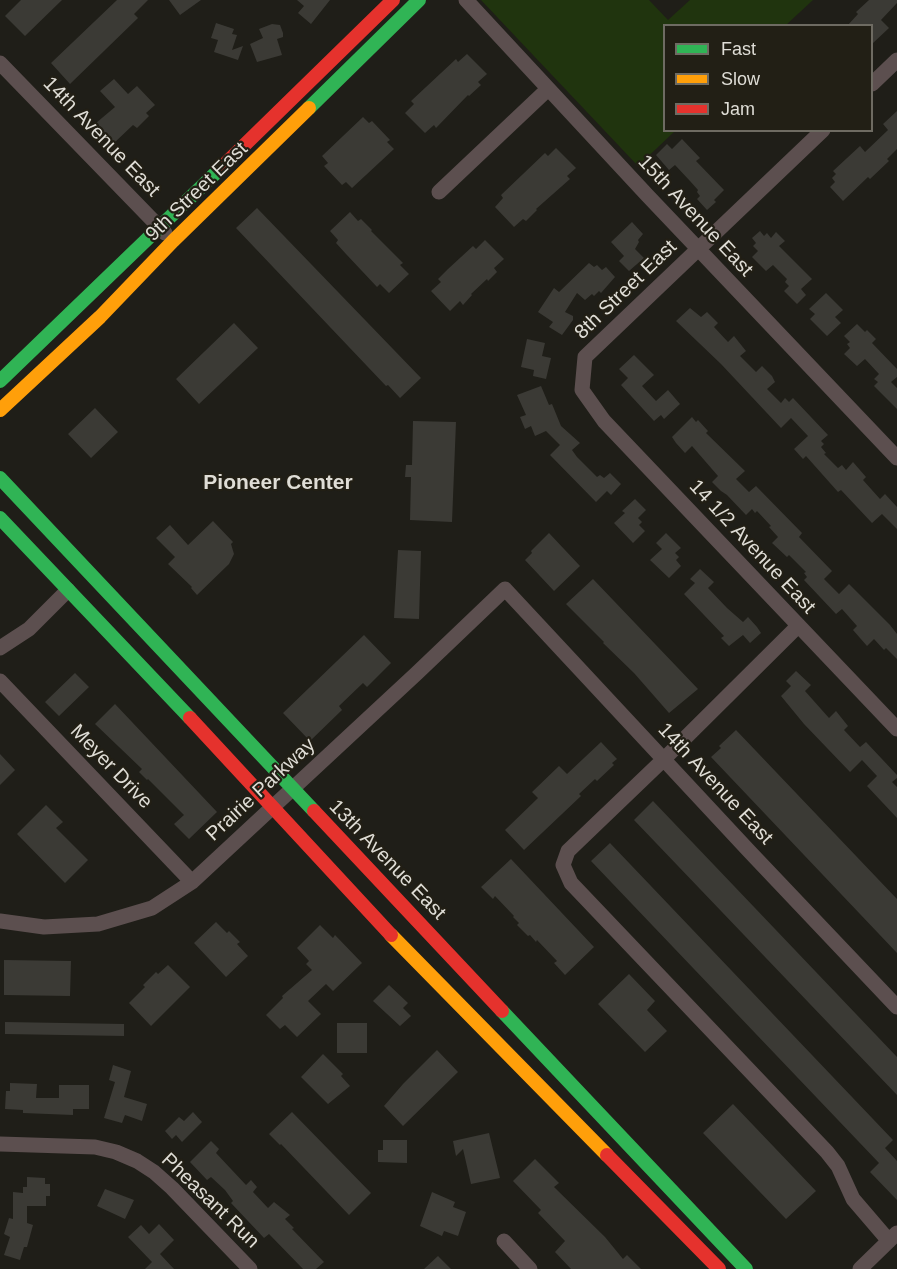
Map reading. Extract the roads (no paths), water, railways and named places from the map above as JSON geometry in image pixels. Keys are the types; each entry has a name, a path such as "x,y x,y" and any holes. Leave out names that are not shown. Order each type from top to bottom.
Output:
{"main road":[{"name":"9th Street East","path":"0,381 393,0"},
{"name":"9th Street East","path":"0,410 100,317 173,241 419,0"},
{"name":"13th Avenue East","path":"0,478 747,1269"},
{"path":"0,519 374,919 719,1269"}],"street":[{"name":"15th Avenue East","path":"466,0 698,250 897,458"},
{"path":"873,83 897,60"},
{"name":"14th Avenue East","path":"0,63 173,241"},
{"path":"439,192 548,89"},
{"name":"8th Street East","path":"582,390 585,357 821,132"},
{"name":"14 1/2 Avenue East","path":"582,390 604,421 897,729"},
{"name":"14th Avenue East","path":"505,589 897,1007"},
{"name":"Prairie Parkway","path":"0,921 44,927 98,924 152,908 192,882 505,589"},
{"path":"0,648 29,629 68,590"},
{"path":"798,626 568,851 563,865 571,883 827,1152 838,1166 853,1199 893,1237 860,1269"},
{"name":"Meyer Drive","path":"0,681 192,882"},
{"name":"Pheasant Run","path":"0,1144 95,1147 116,1152 137,1161 172,1188 250,1269"},
{"path":"504,1241 530,1269"}],"district":[{"name":"Pioneer Center","path":"278,483"}]}
